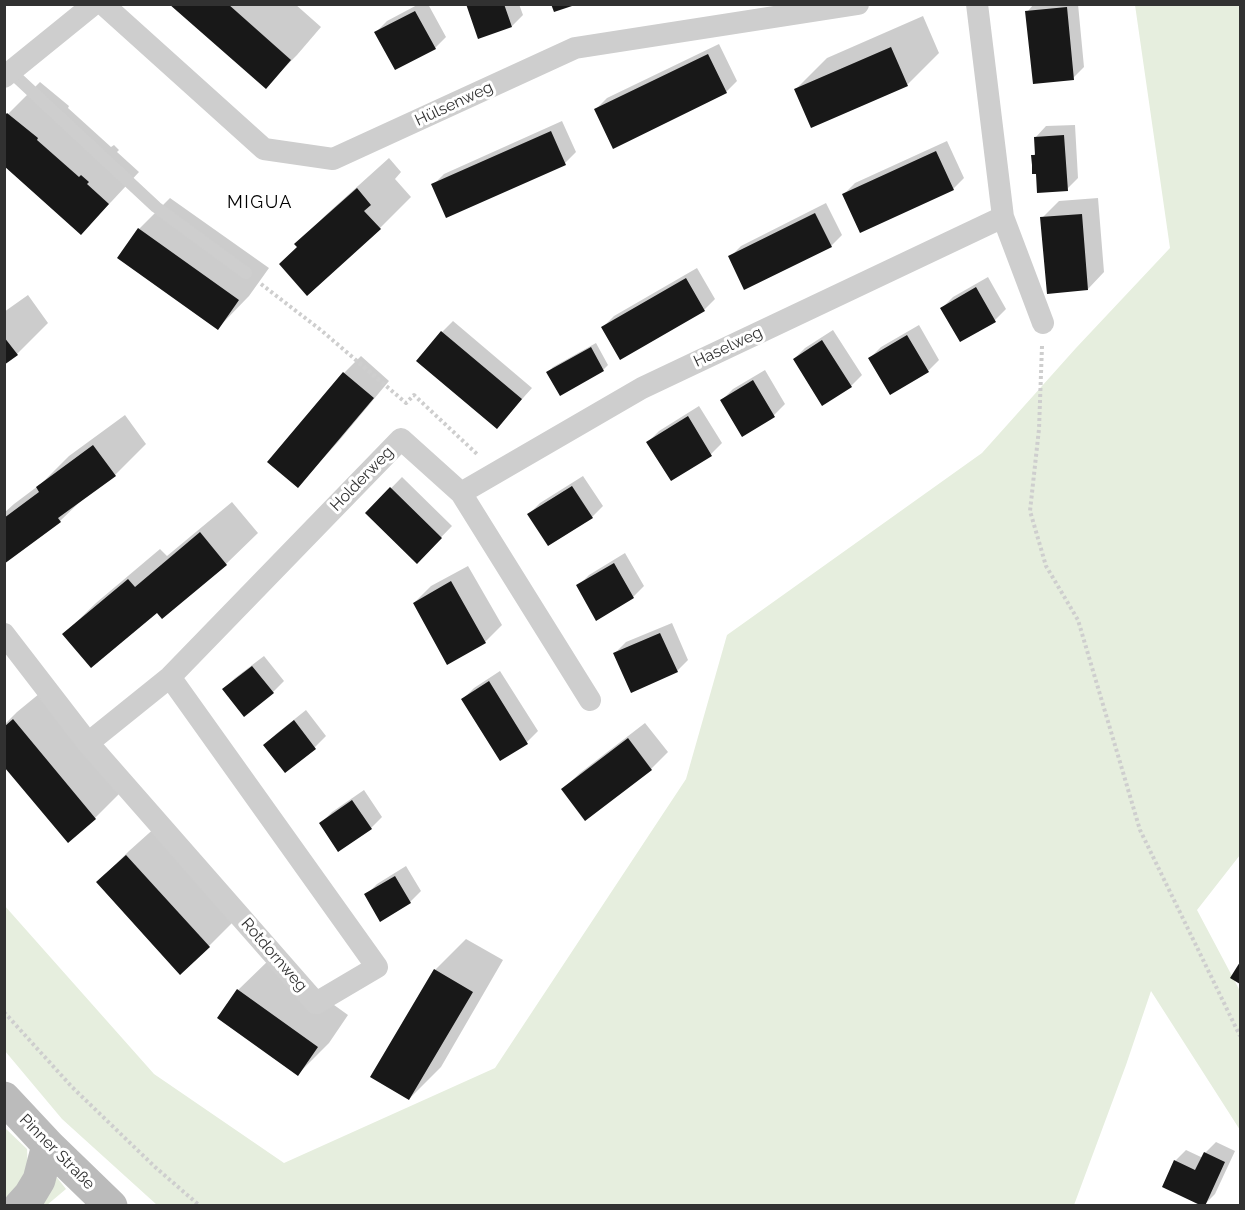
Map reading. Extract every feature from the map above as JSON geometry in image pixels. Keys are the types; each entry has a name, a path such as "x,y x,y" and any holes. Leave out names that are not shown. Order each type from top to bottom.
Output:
{"street":[{"path":"8,74 94,4"},
{"name":"Hülsenweg","path":"103,4 264,149 333,159 575,48 814,8 858,4"},
{"path":"977,4 1003,217 1043,323"},
{"name":"Haselweg","path":"460,493 642,388 1003,217"},
{"name":"Holderweg","path":"88,743 170,677 401,439 460,493 590,700"},
{"name":"Rotdornweg","path":"4,634 88,743 316,1003 377,967 170,677"},
{"name":"Pinner Straße","path":"4,1098 111,1206"},
{"path":"20,1206 39,1180 48,1144"}],"lane":[{"path":"8,74 156,207 246,273"}],"path":[{"path":"246,273 322,331 406,404 414,395 496,472"},
{"path":"1043,323 1039,429 1030,511 1046,566 1078,620 1140,830 1240,1036"},
{"path":"4,1012 72,1087 155,1167 200,1206"}],"green space":[{"path":"1135,5 1240,5 1240,855 1197,910 1240,991 1240,1130 1151,991 1074,1205 157,1205 62,1119 5,1051 4,905 154,1074 284,1163 495,1068 686,779 727,635 982,453 1170,248"},
{"path":"4,1127 27,1149 28,1172 11,1196 5,1200"},
{"path":"51,1170 66,1189 47,1205 33,1206"}],"building":[{"path":"169,4 228,4 291,60 266,89"},
{"path":"466,4 504,4 512,27 478,39"},
{"path":"551,4 575,4 575,5 554,12"},
{"path":"1067,7 1074,80 1033,84 1025,11"},
{"path":"415,11 436,49 395,70 374,32"},
{"path":"891,47 908,86 811,128 794,89"},
{"path":"708,54 727,93 613,149 594,109"},
{"path":"7,113 38,138 37,140 79,177 81,175 89,182 87,184 109,204 81,235 4,166 4,116"},
{"path":"551,131 566,165 446,218 431,184"},
{"path":"1064,135 1068,191 1037,193 1036,174 1032,174 1031,155 1035,155 1034,137"},
{"path":"936,151 954,190 860,233 842,194"},
{"path":"357,188 371,205 364,211 381,229 307,296 279,264 297,247 294,244"},
{"path":"815,213 832,247 744,290 728,256"},
{"path":"1082,214 1088,290 1047,294 1040,217"},
{"path":"138,228 239,300 218,330 117,258"},
{"path":"686,278 705,311 620,360 601,327"},
{"path":"976,287 996,322 960,342 940,308"},
{"path":"441,331 522,399 497,429 416,361"},
{"path":"907,335 929,372 890,395 868,358"},
{"path":"4,337 18,355 4,365"},
{"path":"822,340 852,387 822,406 793,359"},
{"path":"591,347 604,371 560,396 546,372"},
{"path":"343,372 374,398 298,488 267,462"},
{"path":"753,380 775,417 742,437 720,400"},
{"path":"688,416 712,456 671,481 646,442"},
{"path":"93,445 116,476 58,518 61,522 4,564 4,518 39,492 36,487"},
{"path":"572,486 593,518 548,546 527,514"},
{"path":"390,487 442,538 417,564 365,513"},
{"path":"200,532 227,565 162,619 157,613 91,668 62,634 128,579 135,587"},
{"path":"614,563 634,598 596,621 576,585"},
{"path":"451,581 486,643 447,665 413,603"},
{"path":"660,633 678,672 631,693 613,653"},
{"path":"252,666 274,693 244,717 222,689"},
{"path":"489,681 528,744 500,761 461,699"},
{"path":"13,719 96,819 68,843 5,768 5,726"},
{"path":"294,720 316,749 285,773 263,745"},
{"path":"628,738 652,770 585,821 561,789"},
{"path":"352,800 372,829 338,852 319,823"},
{"path":"126,855 210,947 180,975 96,882"},
{"path":"395,876 411,903 380,922 364,894"},
{"path":"1240,962 1240,984 1230,978"},
{"path":"434,969 473,992 409,1100 370,1077"},
{"path":"237,989 318,1047 298,1076 217,1018"},
{"path":"1204,1152 1225,1162 1205,1206 1162,1187 1174,1160 1195,1170"}],"district":[{"name":"MIGUA","path":"260,203"}]}
